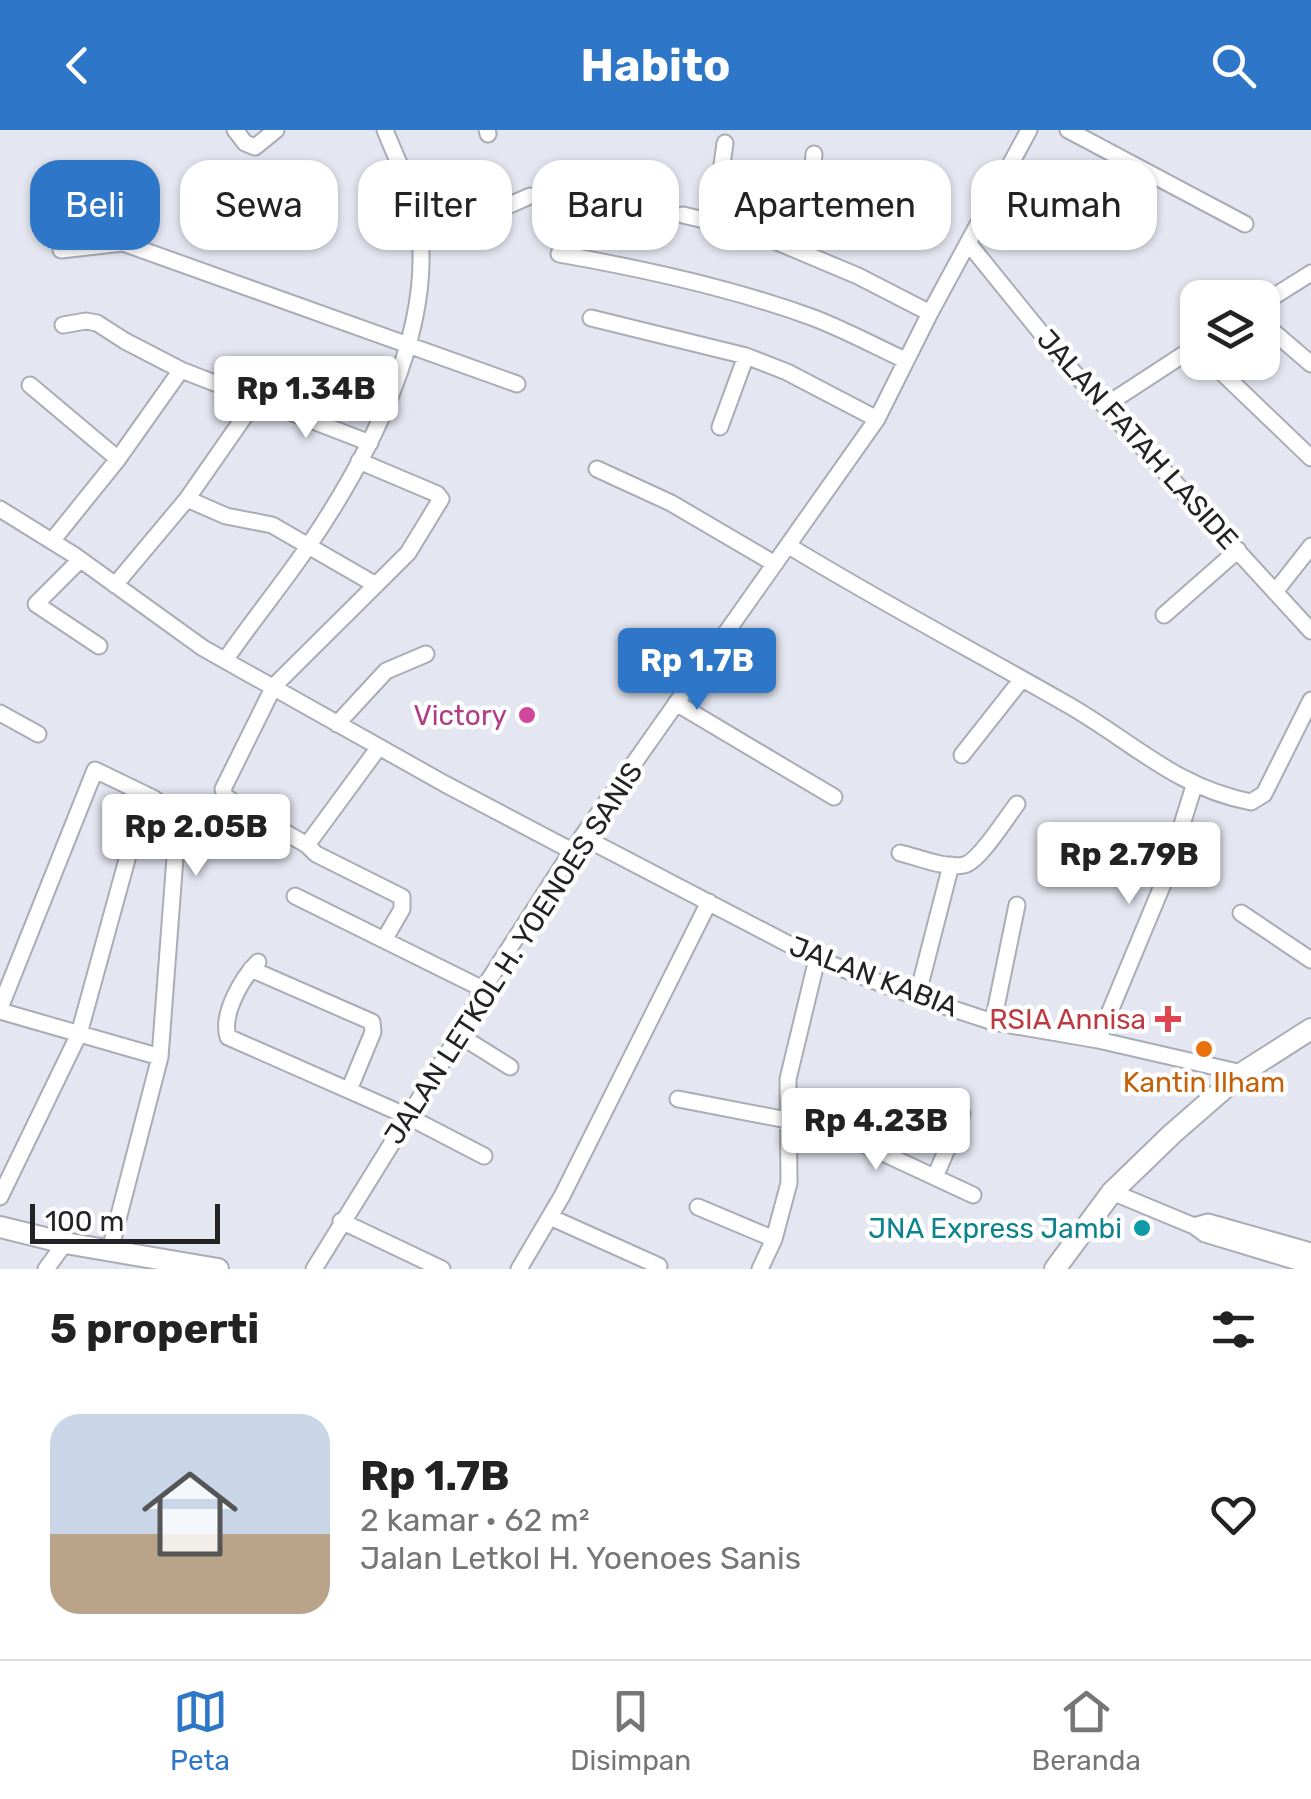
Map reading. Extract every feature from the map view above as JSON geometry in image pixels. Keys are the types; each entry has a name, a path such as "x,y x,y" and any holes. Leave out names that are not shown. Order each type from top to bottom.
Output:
{"main road":[{"path":"1055,1269 1112,1192 1242,1072 1311,1029"},
{"path":"0,1228 110,1250 129,1262 218,1269"}],"street":[{"path":"235,130 245,144 255,146 276,130"},
{"path":"386,130 397,160"},
{"path":"1068,130 1244,224"},
{"name":"JALAN LETKOL H. YOENOES SANIS","path":"314,1269 483,989 572,851 706,656 877,419 1025,131"},
{"path":"723,160 725,144"},
{"path":"806,254 814,154"},
{"path":"512,204 530,196"},
{"path":"683,215 699,219"},
{"name":"JALAN FATAH LASIDE","path":"969,244 1067,365 1311,631"},
{"path":"141,250 517,384"},
{"path":"226,659 307,548 370,443 408,346 420,282 420,250"},
{"path":"796,250 930,313"},
{"path":"559,254 634,267 816,318 905,360"},
{"path":"1280,293 1311,274"},
{"path":"591,318 746,356 787,372 877,419"},
{"path":"63,325 97,322 181,370 370,443"},
{"path":"1280,337 1311,364"},
{"path":"720,427 746,356"},
{"path":"1106,405 1180,357"},
{"path":"52,541 118,459 181,370"},
{"path":"1231,380 1311,458"},
{"path":"30,385 118,459"},
{"path":"115,585 187,499 256,400"},
{"path":"308,845 236,804 225,796 223,789 274,686 408,553 442,498 359,460"},
{"path":"596,468 671,503 775,564"},
{"path":"187,499 226,516 272,526 376,586"},
{"path":"0,509 80,560 202,648 572,851"},
{"path":"789,546 1080,712 1194,786 1237,800 1258,800 1311,700"},
{"path":"1276,592 1311,546"},
{"path":"1164,615 1238,550"},
{"path":"80,560 36,604 99,646"},
{"path":"337,724 386,671 426,654"},
{"path":"962,755 1022,679"},
{"path":"676,704 834,797"},
{"path":"0,714 38,734"},
{"path":"379,747 308,850 402,897 402,909 384,940"},
{"path":"110,1250 160,1056 177,831 173,812 95,770 0,1010 160,1056"},
{"path":"1098,1040 1166,879 1194,786"},
{"path":"0,1197 80,1034 145,794"},
{"path":"900,852 965,865 976,859 1017,804"},
{"name":"JALAN KABIA","path":"583,837 817,960 917,997 993,1022 1098,1040 1242,1072"},
{"path":"917,997 952,865"},
{"path":"295,896 483,989"},
{"path":"519,1269 639,1046 709,902"},
{"path":"993,1022 1018,906"},
{"path":"1240,913 1311,960"},
{"path":"760,1269 774,1239 789,1183 788,1079 817,960"},
{"path":"349,1090 373,1032 372,1022 254,966 233,1004 225,1027 228,1037 408,1116 484,1156"},
{"path":"458,1036 510,1067"},
{"path":"678,1099 844,1135 973,1195"},
{"path":"935,1177 962,1114"},
{"path":"1112,1192 1205,1234 1311,1266"},
{"path":"698,1207 774,1239"},
{"path":"550,1216 659,1266"},
{"path":"341,1221 442,1269"},
{"path":"1194,1226 1208,1222 1311,1251"},
{"path":"46,1269 65,1243"}],"place":[{"name":"Victory","path":"527,715"},
{"name":"RSIA Annisa","path":"1168,1019"},
{"name":"Kantin Ilham","path":"1204,1049"},
{"name":"JNA Express Jambi","path":"1142,1228"}]}
